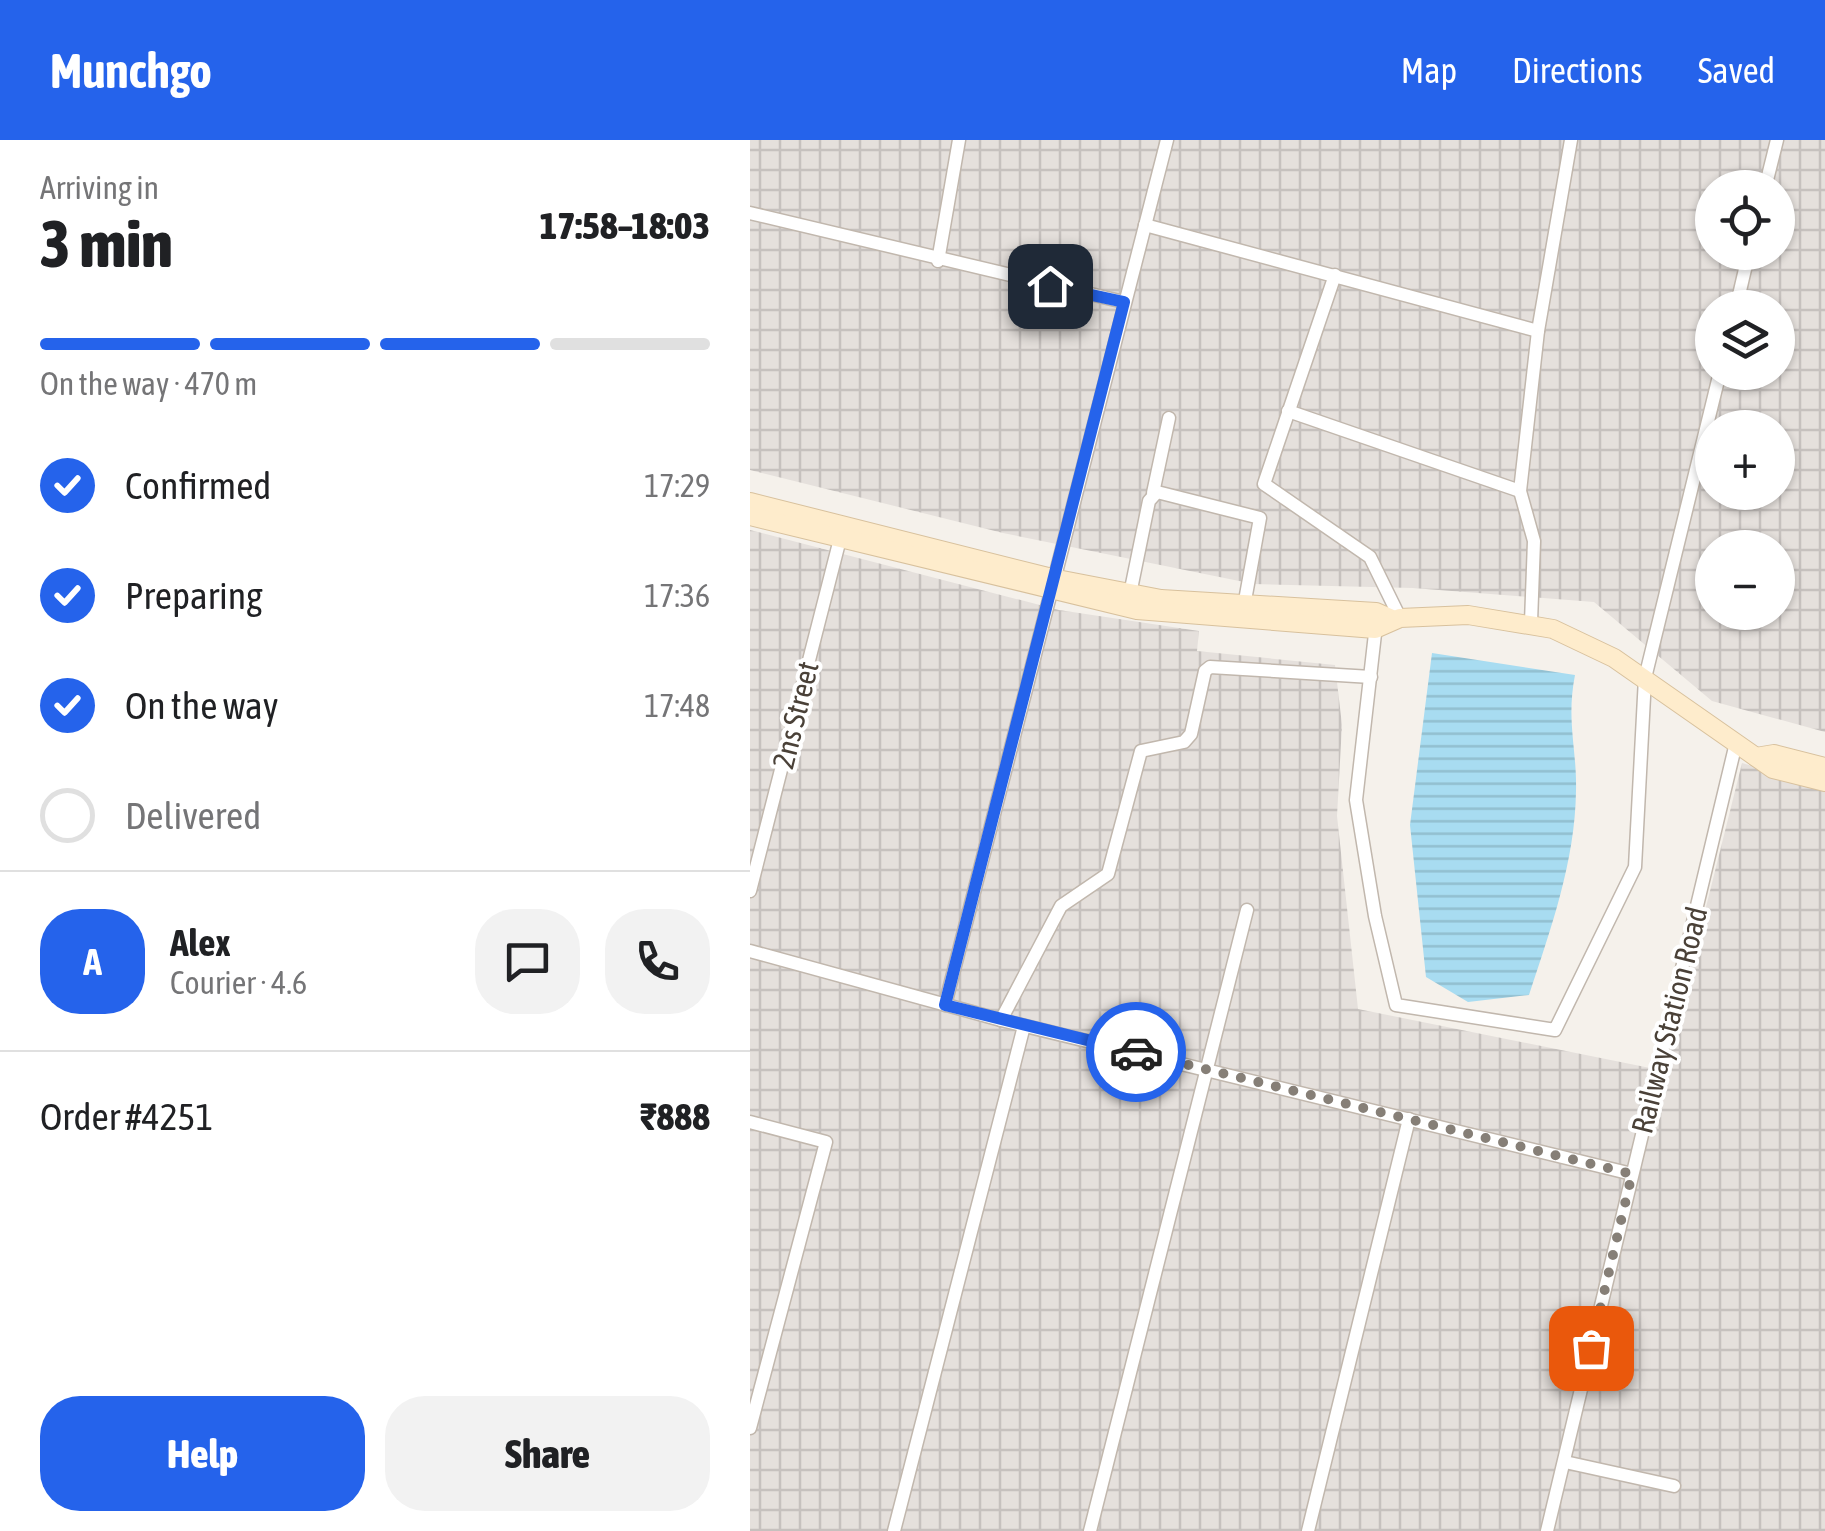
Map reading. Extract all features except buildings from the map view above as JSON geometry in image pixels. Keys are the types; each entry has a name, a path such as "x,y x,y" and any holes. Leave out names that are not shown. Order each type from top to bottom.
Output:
{"main road":[{"path":"750,502 1051,585 1386,619"},
{"path":"750,516 1169,614 1386,619 1468,615 1531,622 1574,637 1645,678 1773,769 1825,782"},
{"path":"1756,757 1774,754 1825,767"}],"street":[{"path":"938,261 959,140"},
{"path":"945,1005 1167,140"},
{"path":"1531,622 1534,541 1520,490 1538,330 1571,142 1552,140"},
{"path":"1770,170 1777,140"},
{"path":"750,213 938,261 1124,302"},
{"path":"1145,225 1538,330"},
{"path":"1334,276 1264,484 1370,556 1386,619 1371,677 1356,800 1375,916 1396,1005 1555,1030 1635,867 1645,678 1716,390"},
{"path":"1288,411 1520,490"},
{"path":"1130,594 1168,418"},
{"path":"1153,492 1260,518 1244,606"},
{"name":"2ns Street","path":"750,891 840,539"},
{"path":"1001,1020 1061,906 1108,874 1142,750 1184,742 1191,734 1205,671 1210,667 1371,677"},
{"name":"Railway Station Road","path":"1547,1531 1736,743"},
{"path":"1090,1531 1248,910"},
{"path":"750,951 1024,1026 1632,1174"},
{"path":"894,1531 1024,1026"},
{"path":"1308,1531 1409,1119"},
{"path":"750,1122 826,1142 750,1428"},
{"path":"1565,1462 1674,1486"}],"shaded area":[{"path":"750,140 1825,140 1825,732 1712,701 1594,602 1413,588 1254,584 1003,533 750,470"},
{"path":"750,530 1059,610 1199,631 1197,651 1335,665 1342,725 1337,816 1358,1009 1665,1071 1742,763 1825,787 1825,1531 750,1531"}],"water":[{"path":"1432,653 1575,675 1575,817 1560,894 1529,995 1468,1002 1426,977 1410,825"}],"way so far":[{"path":"1136,1052 1632,1174 1591,1348"}],"route":[{"path":"1050,286 1124,302 945,1005 1136,1052"}]}
